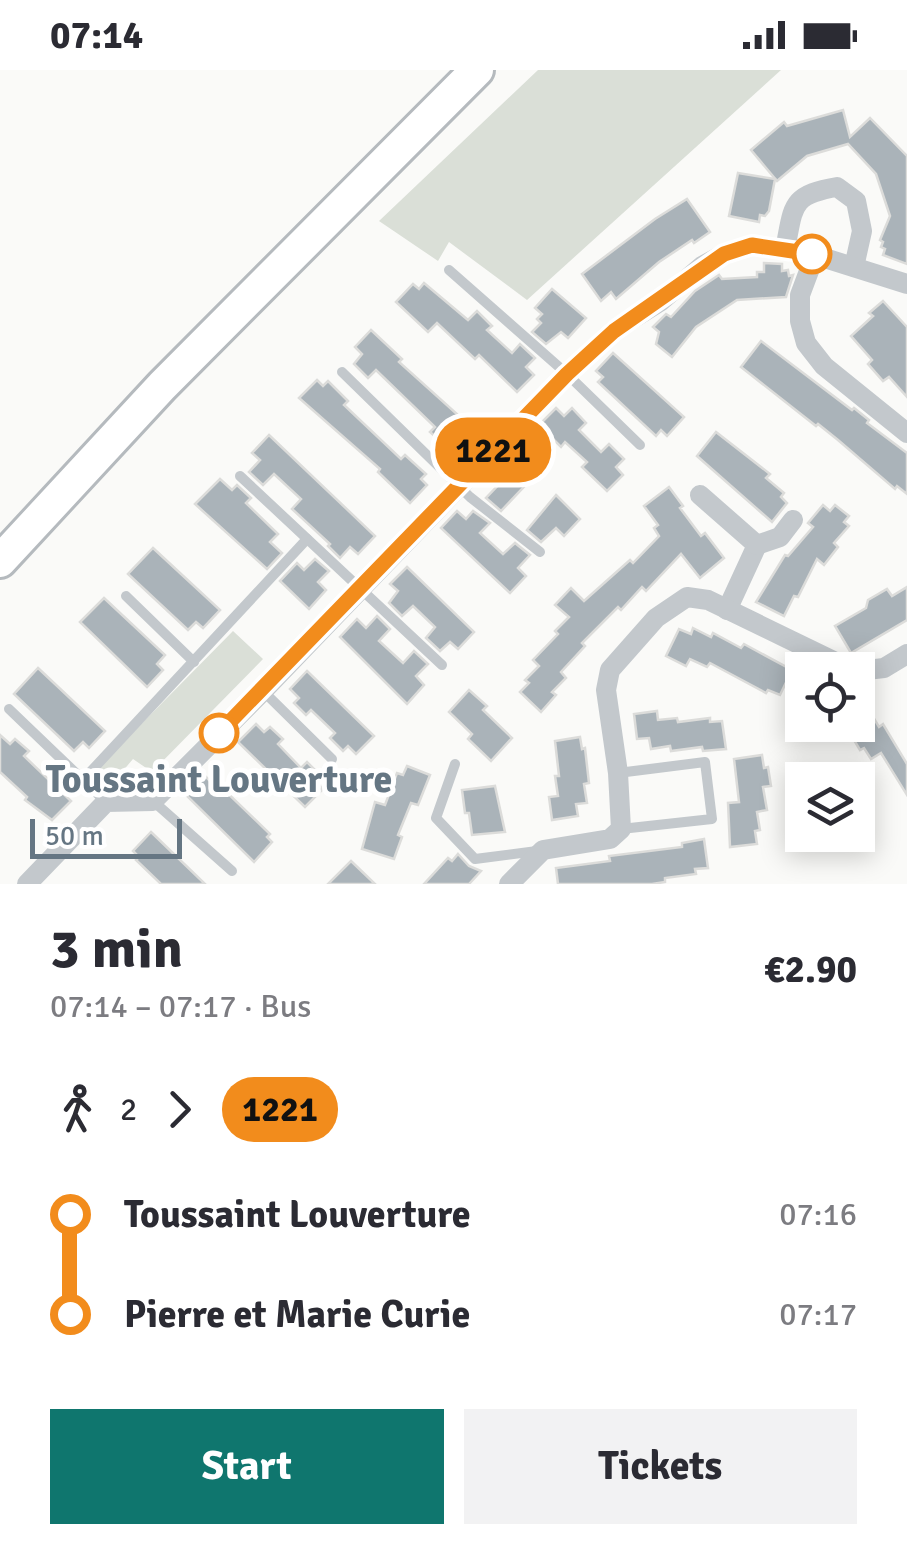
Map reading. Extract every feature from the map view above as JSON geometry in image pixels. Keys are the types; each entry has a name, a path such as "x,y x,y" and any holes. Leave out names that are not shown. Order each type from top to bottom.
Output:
{"main road":[{"path":"0,561 162,386 476,70"},
{"path":"0,533 162,386"}],"street":[{"path":"785,248 794,207 811,191 836,187 856,200 862,232 854,266"},
{"path":"28,884 106,802 152,800 567,374 614,331 661,301 702,266 752,245 815,255 907,284"},
{"path":"815,255 800,295 800,321 806,343 824,366 907,432"},
{"path":"700,495 757,544"},
{"path":"727,610 757,544 780,537 793,520"},
{"path":"509,884 543,850 610,839 622,828 606,690 610,670 656,618 687,597 708,600 817,652"},
{"path":"875,669 884,668 907,654"}],"lane":[{"path":"450,270 640,445"},
{"path":"342,372 459,486 540,552"},
{"path":"240,476 442,666"},
{"path":"81,782 307,539"},
{"path":"126,596 194,662"},
{"path":"263,690 332,760"},
{"path":"9,709 106,802"},
{"path":"618,773 705,762 712,819 622,828"},
{"path":"455,764 436,818 476,858 543,850"},
{"path":"152,800 232,871"}],"shaded area":[{"path":"538,70 781,70 527,300 449,242 438,261 379,221"},
{"path":"233,631 263,659 152,772 133,759 110,786 93,773"}],"building":[{"path":"843,110 850,137 870,118 907,156 907,264 883,255 885,249 880,240 890,216 876,174 848,144 807,156 777,181 751,150 784,122 787,126"},
{"path":"738,173 775,179 769,211 760,215 759,222 729,216"},
{"path":"687,199 710,232 659,262 616,299 611,292 601,301 582,274"},
{"path":"764,263 782,264 782,271 793,275 786,297 737,300 696,327 672,357 656,344 659,332 653,327 666,314 671,317 695,291 719,275 722,279 757,277 757,272 764,272"},
{"path":"424,283 468,320 477,311 492,326 487,330 512,353 520,344 535,358 526,367 534,375 517,392 479,355 475,359 437,323 428,332 396,302 413,284 419,289"},
{"path":"552,289 586,318 568,338 561,332 546,344 532,332 541,323 537,319 542,314 535,308"},
{"path":"883,301 907,327 907,397 889,377 883,381 868,364 872,360 851,336"},
{"path":"371,330 402,359 399,362 478,433 460,452 454,445 450,450 430,432 435,427 376,370 368,378 354,364 362,354 355,347"},
{"path":"761,341 854,408 869,420 867,423 907,453 907,494 897,486 895,489 818,424 741,367"},
{"path":"613,353 684,417 667,436 661,430 656,436 598,382 603,377 596,371"},
{"path":"317,380 323,386 328,381 348,401 344,405 401,459 405,455 426,474 421,479 427,485 410,503 378,472 380,469 299,398"},
{"path":"556,408 564,416 572,408 586,423 579,430 601,452 609,444 624,459 616,467 623,475 607,491 582,467 587,462 565,442 561,447 539,425"},
{"path":"716,432 770,474 766,478 784,493 781,497 787,503 772,522 697,456"},
{"path":"269,435 375,536 358,554 350,547 340,558 292,509 301,499 274,474 263,485 249,472 260,460 252,453"},
{"path":"513,455 535,475 501,511 486,498 504,479 497,472"},
{"path":"220,479 232,490 237,485 251,498 246,503 278,534 270,542 282,553 267,569 195,504"},
{"path":"669,487 701,536 705,533 724,558 700,578 681,554 646,591 642,587 621,610 618,607 582,643 585,646 561,672 566,678 552,692 556,695 541,712 520,692 529,683 525,680 539,666 533,660 569,617 555,605 571,588 584,601 630,560 633,563 659,536 654,528 658,525 644,506"},
{"path":"556,495 580,519 564,536 556,528 541,542 527,530"},
{"path":"823,505 830,511 835,505 849,516 844,522 849,526 834,543 838,547 824,565 817,559 784,616 756,602 785,555 813,527 808,523"},
{"path":"457,511 466,519 473,511 490,523 480,533 503,554 515,543 530,555 518,568 526,576 510,593 441,528"},
{"path":"153,548 220,610 203,628 196,622 188,630 128,574"},
{"path":"315,559 329,571 318,582 326,590 309,609 280,581 297,563 304,570"},
{"path":"407,567 474,632 458,649 450,642 440,651 426,638 435,627 413,606 402,616 389,603 398,591 390,584"},
{"path":"907,587 907,620 850,652 835,626 866,608 868,600 887,589 892,596"},
{"path":"104,598 165,655 157,664 163,670 147,687 80,622"},
{"path":"377,616 390,629 379,641 403,663 414,651 428,664 416,676 424,685 407,704 340,637 357,619 366,628"},
{"path":"693,628 711,637 713,633 785,666 785,685 780,695 768,690 766,693 710,663 707,667 690,659 686,666 666,656 679,629 691,634"},
{"path":"38,668 105,731 89,748 83,742 74,751 14,694"},
{"path":"307,671 374,736 356,754 348,746 343,751 330,738 335,733 311,710 306,715 294,703 299,698 290,689"},
{"path":"469,690 512,738 491,761 468,739 472,734 449,712"},
{"path":"657,711 658,720 722,721 726,749 651,749 649,738 637,739 634,714"},
{"path":"875,720 879,727 883,724 907,764 907,795 881,753 871,759 864,748 860,750 855,742 875,742"},
{"path":"256,724 264,732 270,727 283,739 278,744 301,768 307,762 320,775 315,781 323,789 305,807 238,742"},
{"path":"0,735 10,744 15,739 29,751 24,756 71,801 52,820 25,800 27,797 0,772"},
{"path":"580,737 589,783 584,784 587,803 576,804 578,816 552,820 549,797 558,796 555,776 559,776 555,741"},
{"path":"762,755 771,786 763,787 767,810 757,812 757,844 730,847 728,803 739,802 734,759"},
{"path":"407,766 430,775 418,805 411,803 398,835 402,837 394,859 362,849 375,802 385,805 397,773 403,775"},
{"path":"205,776 211,782 214,780 270,834 267,837 272,842 254,862 187,796"},
{"path":"495,786 505,832 472,835 462,790"},
{"path":"151,832 205,884 161,884 136,860 139,857 133,851"},
{"path":"704,839 708,868 695,869 696,874 652,884 558,884 556,868 610,861 609,856 682,847 682,843"},
{"path":"458,854 469,866 481,871 469,884 424,884 448,858 452,861"},
{"path":"351,861 375,884 328,884"}],"bus line":[{"name":"1221","path":"219,733 567,374 614,331 724,254 752,245 812,254"}],"place":[{"name":"Toussaint Louverture","path":"219,733"}]}
